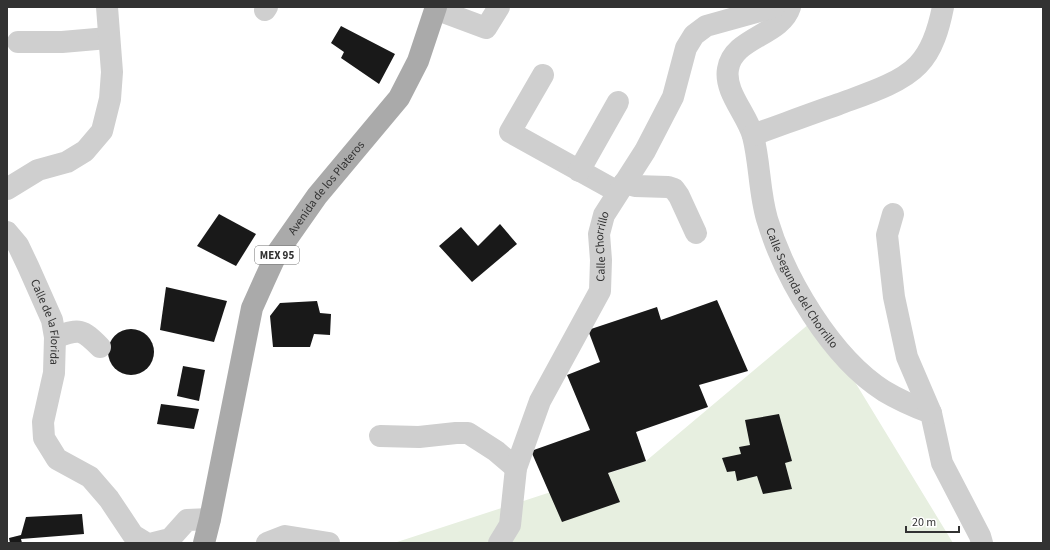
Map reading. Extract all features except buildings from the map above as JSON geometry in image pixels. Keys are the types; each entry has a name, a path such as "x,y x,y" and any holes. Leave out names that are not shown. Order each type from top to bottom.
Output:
{"main road":[{"name":"Avenida de los Plateros","path":"204,543 252,308 277,253 317,196 399,98 418,61 435,8"}],"street":[{"path":"7,189 38,170 67,162 85,151 102,131 110,99 112,72 108,38 107,7"},
{"path":"435,8 486,28 499,7"},
{"name":"Calle Chorrillo","path":"498,543 510,525 516,468 540,401 600,291 601,260 599,234 604,215 646,152 673,96 686,48 694,35 706,26 774,7"},
{"name":"Calle Segunda del Chorrillo","path":"790,7 788,14 781,22 738,50 728,67 727,76 730,87 753,135 761,191 767,219 779,252 811,312 834,346 867,378 883,390 904,402 931,413"},
{"path":"753,135 869,93 897,80 918,66 928,53 938,28 943,7"},
{"path":"18,42 62,42 108,38"},
{"path":"543,75 510,132 579,171 621,188 635,186 668,187 674,189 679,196 696,233"},
{"path":"579,171 618,102"},
{"path":"893,214 888,236 889,264 907,357 931,413 942,463 980,536 982,543"},
{"name":"Calle de la Florida","path":"7,232 18,245 52,320 55,337 54,373 43,422 44,438 57,459 90,477 109,499 133,535 146,543"},
{"path":"55,337 73,331 85,332 100,346"},
{"path":"380,436 419,437 456,433 468,434 496,452 516,468"},
{"path":"154,543 170,539 187,520 210,519"},
{"path":"267,543 285,536 330,543"}],"green space":[{"path":"816,318 953,543 394,543 646,461"}]}
